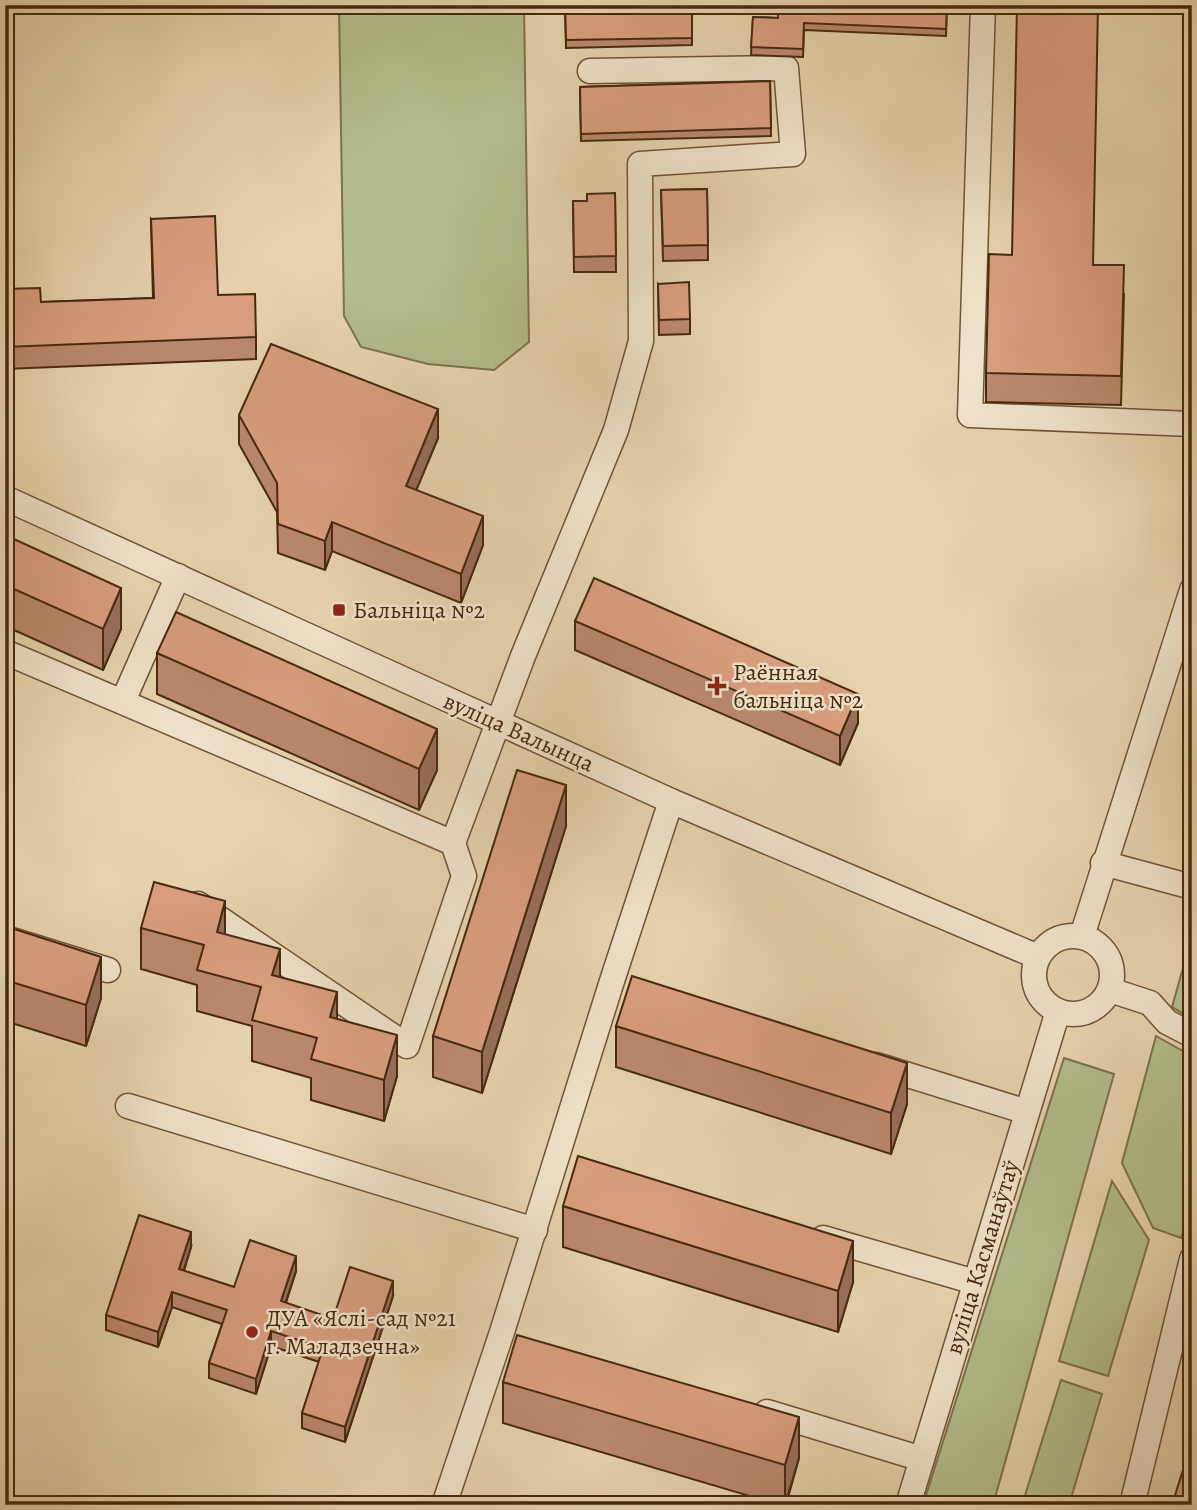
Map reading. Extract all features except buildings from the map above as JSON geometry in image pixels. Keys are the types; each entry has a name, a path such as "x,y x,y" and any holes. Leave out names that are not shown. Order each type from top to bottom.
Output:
{"street":[{"path":"983,5 970,415 1192,424"},
{"path":"177,890 407,1045 464,876 453,843 498,722 616,430 641,341 640,164 793,154 786,68 590,71"},
{"name":"вуліца Валынца","path":"5,498 671,801 1038,957"},
{"path":"122,701 178,576"},
{"path":"1082,936 1103,863 1192,591"},
{"path":"5,652 453,843"},
{"path":"444,1505 535,1230 671,801"},
{"path":"1103,863 1192,887"},
{"path":"1082,936 1099,945 1107,954 1113,978 1103,1001 1093,1009 1080,1014 1066,1014 1043,1000 1034,976 1043,948 1063,937 1082,936"},
{"path":"5,938 108,970"},
{"path":"611,984 637,992"},
{"path":"1110,990 1150,1003 1167,1022 1192,1035"},
{"name":"вуліца Касманаўтаў","path":"908,1505 1058,1011"},
{"path":"858,1059 1027,1112"},
{"path":"128,1106 535,1230"},
{"path":"557,1161 583,1169"},
{"path":"806,1233 975,1282"},
{"path":"1132,1505 1192,1259"},
{"path":"502,1332 528,1340"},
{"path":"739,1404 922,1459"}],"green space":[{"path":"339,5 524,5 529,342 494,370 428,364 361,347 344,316"},
{"path":"1183,968 1192,970 1192,1019 1172,1007"},
{"path":"1156,1036 1192,1056 1192,1204 1181,1238 1153,1228 1122,1163"},
{"path":"1064,1058 1114,1074 993,1505 923,1505"},
{"path":"1112,1181 1149,1240 1108,1376 1059,1361"},
{"path":"1061,1380 1102,1394 1069,1505 1022,1505"}],"place":[{"name":"Бальніца №2","path":"339,610"},
{"name":"Раённая бальніца №2","path":"717,686"},
{"name":"ДУА «Яслі-сад №21 г. Маладзечна»","path":"252,1332"}]}
